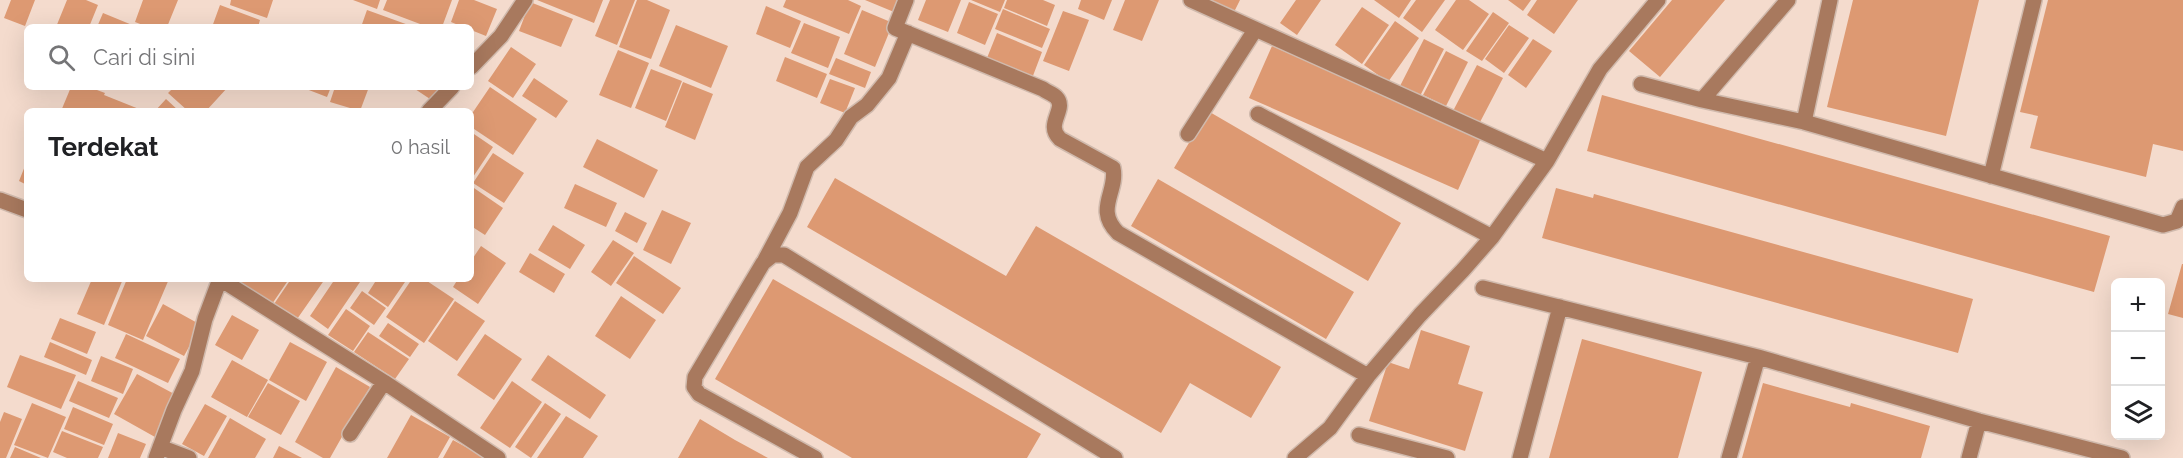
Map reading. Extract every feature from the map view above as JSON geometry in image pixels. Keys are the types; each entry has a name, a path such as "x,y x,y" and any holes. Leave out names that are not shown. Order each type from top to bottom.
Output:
{"street":[{"path":"474,64 501,36 525,0"},
{"path":"906,0 895,28 1043,89 1058,98 1060,103 1053,128 1054,134 1113,168 1115,174 1107,207 1111,226 1118,233 1368,376"},
{"path":"1191,0 1547,162"},
{"path":"1295,458 1330,428 1368,376 1420,315 1492,237 1547,162 1600,69 1658,0"},
{"path":"1702,100 1788,0"},
{"path":"1804,122 1830,0"},
{"path":"1990,176 2034,0"},
{"path":"1188,134 1256,30"},
{"path":"815,458 699,394 694,387 695,377 790,213 807,167 836,141 851,117 867,105 889,78 908,33"},
{"path":"1641,84 1804,122 2163,225 2177,220 2183,207"},
{"path":"432,108 449,90"},
{"path":"1258,114 1492,237"},
{"path":"0,200 24,209"},
{"path":"763,263 773,255 784,255 1115,458"},
{"path":"189,458 158,452 192,371 205,320 219,282"},
{"path":"225,282 384,382 498,458"},
{"path":"1483,288 1758,357 1979,421 2122,458"},
{"path":"1520,458 1560,307"},
{"path":"1729,458 1758,357"},
{"path":"350,434 384,382"},
{"path":"1969,458 1979,421"},
{"path":"1359,435 1447,458"}],"building":[{"path":"11,0 35,0 24,26 4,18"},
{"path":"67,0 86,0 98,5 90,24 57,24"},
{"path":"143,0 178,0 168,24 135,22"},
{"path":"231,0 273,0 267,18 230,5"},
{"path":"353,0 380,0 377,9"},
{"path":"387,0 452,0 443,24 420,24 383,10"},
{"path":"459,0 474,0 497,9 486,36 474,31 474,24 451,22"},
{"path":"537,0 603,0 594,23"},
{"path":"610,0 635,0 617,45 595,36"},
{"path":"637,0 647,0 670,10 651,59 619,47"},
{"path":"786,0 848,0 861,6 849,34 783,7"},
{"path":"865,0 899,0 894,12"},
{"path":"926,0 961,0 948,32 918,20"},
{"path":"971,0 1005,0 1000,12"},
{"path":"1007,0 1043,0 1055,5 1047,26 1004,8"},
{"path":"1081,0 1112,0 1104,20 1078,9"},
{"path":"1125,0 1159,0 1142,41 1113,30"},
{"path":"1209,0 1240,0 1234,12"},
{"path":"1296,0 1321,0 1297,35 1280,23"},
{"path":"1374,0 1411,0 1399,18"},
{"path":"1416,0 1445,0 1422,32 1403,18"},
{"path":"1456,0 1469,0 1489,14 1463,50 1435,30"},
{"path":"1508,0 1531,0 1523,11"},
{"path":"1537,0 1578,0 1554,34 1527,15"},
{"path":"1672,0 1725,0 1660,77 1629,51"},
{"path":"1853,0 1979,0 1946,136 1827,107"},
{"path":"2048,0 2183,0 2183,151 2153,144 2146,177 2030,148 2038,116 2020,112"},
{"path":"530,2 573,19 561,47 519,31"},
{"path":"969,2 998,14 985,45 957,33"},
{"path":"220,5 260,20 259,24 213,24"},
{"path":"766,6 801,21 790,48 756,34"},
{"path":"1362,7 1389,25 1362,64 1335,45"},
{"path":"1003,9 1050,29 1042,48 995,29"},
{"path":"367,10 406,24 362,24"},
{"path":"862,10 893,23 875,67 844,54"},
{"path":"1063,11 1089,20 1069,71 1043,61"},
{"path":"1493,12 1509,23 1482,61 1466,51"},
{"path":"103,13 130,24 98,24"},
{"path":"1395,21 1419,38 1388,82 1364,65"},
{"path":"804,23 840,37 828,68 791,53"},
{"path":"676,25 728,46 711,88 659,66"},
{"path":"1509,25 1529,38 1504,73 1485,59"},
{"path":"997,33 1042,52 1031,81 985,63"},
{"path":"1424,39 1444,49 1420,96 1400,86"},
{"path":"1533,39 1552,51 1526,88 1508,75"},
{"path":"1272,46 1481,138 1458,190 1249,98"},
{"path":"511,47 536,64 513,98 488,81"},
{"path":"618,50 649,63 631,108 599,95"},
{"path":"1446,51 1468,62 1446,106 1423,95"},
{"path":"785,57 827,74 817,98 776,81"},
{"path":"836,58 871,72 865,88 829,74"},
{"path":"1477,65 1503,78 1479,124 1453,111"},
{"path":"651,69 682,81 666,121 635,108"},
{"path":"534,78 568,101 556,118 522,96"},
{"path":"830,79 855,88 845,113 820,103"},
{"path":"683,82 713,94 695,140 665,127"},
{"path":"490,87 537,119 513,155 474,129 474,111"},
{"path":"70,90 97,90 136,108 62,108"},
{"path":"171,90 225,90 209,108 185,108 168,93"},
{"path":"309,90 330,90 327,97"},
{"path":"334,90 368,90 361,108 350,108 330,102"},
{"path":"416,90 440,90 433,101"},
{"path":"1602,95 2110,236 2094,292 1587,151"},
{"path":"166,99 176,108 158,108"},
{"path":"1208,111 1401,223 1368,281 1174,168"},
{"path":"474,134 493,147 474,176"},
{"path":"597,139 658,170 644,198 583,167"},
{"path":"493,153 524,173 504,203 474,182"},
{"path":"24,168 24,184 19,181"},
{"path":"835,178 1006,276 1036,226 1281,367 1251,418 1190,383 1161,433 807,227"},
{"path":"1158,179 1354,292 1326,339 1131,226"},
{"path":"575,184 617,203 606,227 564,208"},
{"path":"474,188 503,208 485,235 474,228"},
{"path":"1556,188 1593,198 1594,194 1973,299 1958,353 1542,238"},
{"path":"662,210 691,223 671,264 643,250"},
{"path":"625,212 647,223 637,243 615,231"},
{"path":"553,225 585,245 570,269 538,250"},
{"path":"613,240 634,253 611,286 591,272"},
{"path":"481,246 506,263 478,304 453,287 456,282 474,282 474,256"},
{"path":"530,253 565,274 554,293 519,272"},
{"path":"634,256 681,288 663,314 616,283"},
{"path":"2183,264 2183,318 2168,314"},
{"path":"773,279 1041,434 1027,458 852,458 715,379"},
{"path":"91,282 122,282 104,325 77,314"},
{"path":"126,282 168,282 143,340 108,325"},
{"path":"239,282 287,282 272,304"},
{"path":"289,282 323,282 295,322 272,307"},
{"path":"333,282 360,282 328,329 310,316"},
{"path":"375,282 405,282 388,307 368,293"},
{"path":"410,282 428,282 454,299 424,343 386,317"},
{"path":"362,291 386,308 374,325 350,308"},
{"path":"621,296 656,320 630,359 595,336"},
{"path":"455,301 485,321 457,361 428,341"},
{"path":"163,304 201,325 184,356 146,336"},
{"path":"346,309 370,326 353,351 328,335"},
{"path":"232,315 259,330 242,360 215,345"},
{"path":"60,318 96,332 87,354 51,339"},
{"path":"388,323 419,344 410,357 379,336"},
{"path":"1421,330 1470,346 1458,384 1483,392 1465,451 1369,421 1388,362 1409,369"},
{"path":"368,332 409,359 395,379 354,352"},
{"path":"126,334 180,359 168,383 115,358"},
{"path":"485,334 522,359 494,400 457,375"},
{"path":"1582,339 1702,372 1678,458 1549,458"},
{"path":"50,342 92,360 86,375 44,357"},
{"path":"290,342 327,362 306,401 269,380"},
{"path":"20,355 76,375 61,409 7,387"},
{"path":"548,355 606,395 590,419 531,380"},
{"path":"101,356 133,369 123,394 91,381"},
{"path":"232,360 268,380 247,417 211,397"},
{"path":"336,367 370,387 330,458 323,458 295,442"},
{"path":"137,374 178,396 155,437 114,414"},
{"path":"78,381 118,398 109,418 69,401"},
{"path":"512,381 542,402 510,448 480,428"},
{"path":"268,383 300,401 281,435 248,417"},
{"path":"1763,383 1850,407 1851,403 1930,426 1921,458 1742,458"},
{"path":"32,403 66,417 48,458 14,445"},
{"path":"545,403 561,414 531,458 515,447"},
{"path":"205,404 227,416 204,456 182,444"},
{"path":"73,407 113,424 104,445 64,429"},
{"path":"4,412 22,419 6,458 0,458 0,422"},
{"path":"411,415 450,437 438,458 387,458"},
{"path":"566,416 598,436 583,458 537,458"},
{"path":"230,418 266,439 255,458 208,458"},
{"path":"700,419 735,440 768,458 678,458"},
{"path":"62,431 103,447 98,458 67,458 53,452"},
{"path":"118,433 146,444 140,458 108,458"},
{"path":"453,440 486,458 443,458"},
{"path":"279,446 302,458 273,458"},
{"path":"15,447 41,458 10,458"}]}
